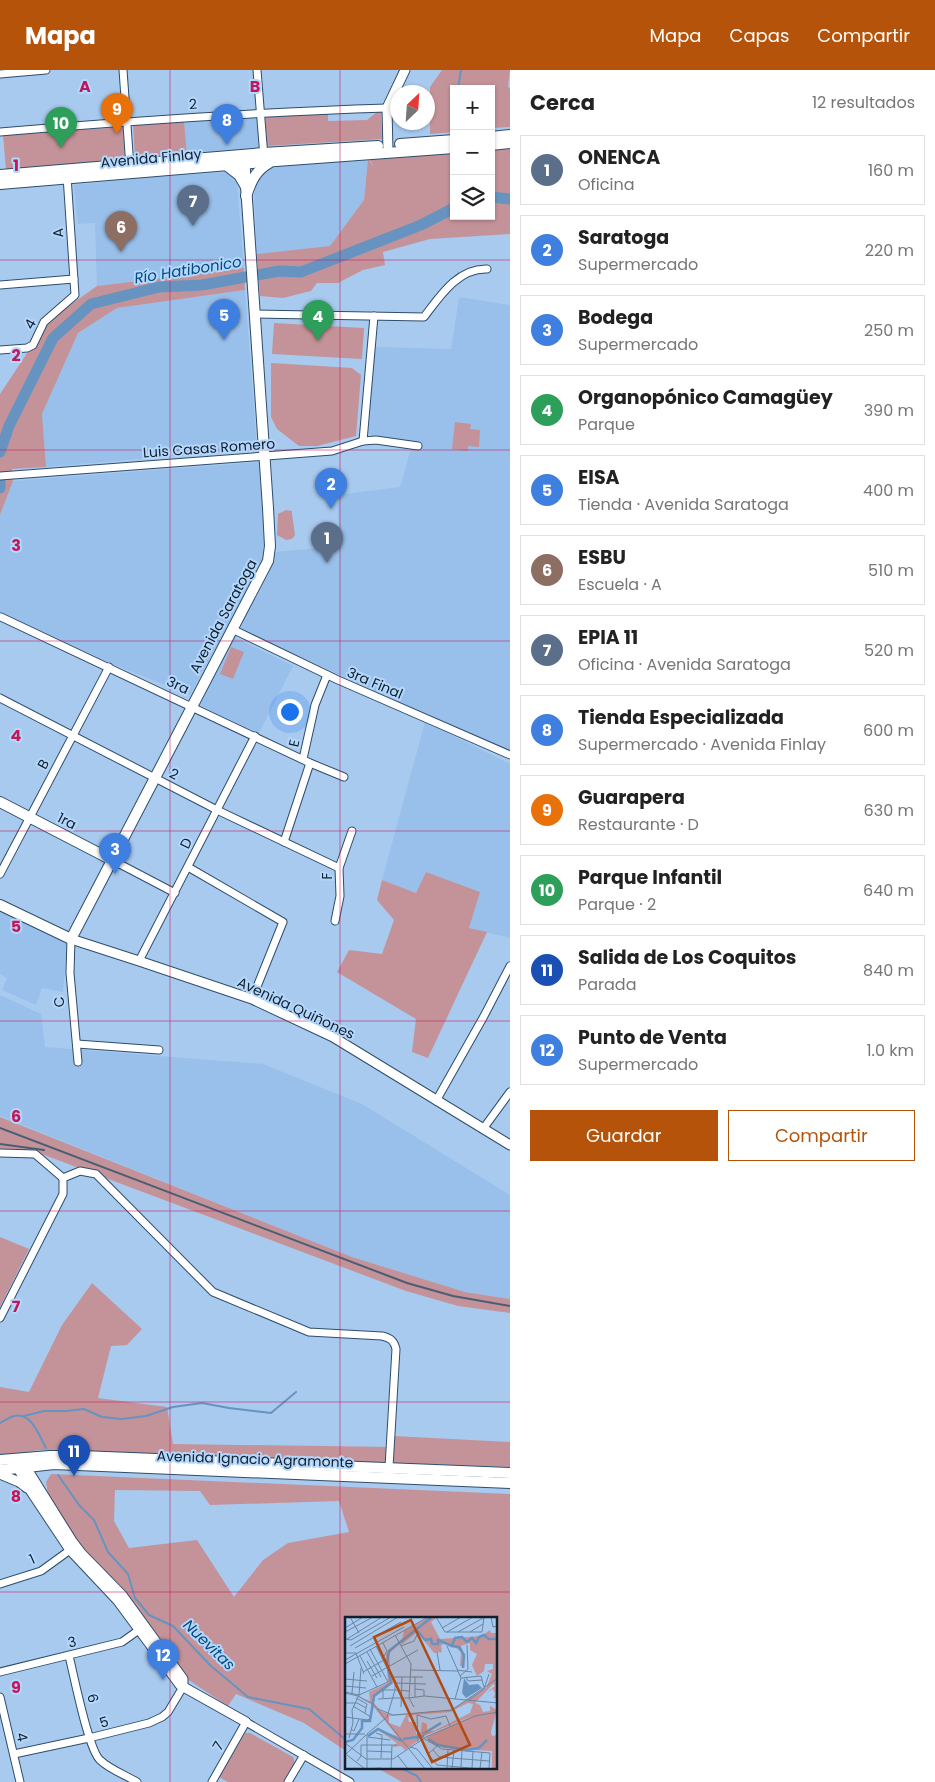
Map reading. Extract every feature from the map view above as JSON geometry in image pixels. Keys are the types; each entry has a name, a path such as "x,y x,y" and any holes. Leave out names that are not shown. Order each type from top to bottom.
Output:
{"main road":[{"path":"495,137 510,135"},
{"name":"Avenida Finlay","path":"264,158 276,160 450,140"},
{"path":"495,145 510,143"},
{"name":"Avenida Finlay","path":"0,184 130,169 388,148 450,148"},
{"name":"Avenida Finlay","path":"130,169 226,165 244,160"},
{"name":"Avenida Saratoga","path":"70,940 268,561 270,546 244,160"},
{"path":"246,192 258,170 276,160"},
{"path":"226,165 239,175 246,192"},
{"name":"Avenida Finlay","path":"0,175 67,175"},
{"name":"1ra","path":"0,802 112,860"},
{"name":"Avenida Quiñones","path":"0,905 70,940"},
{"name":"Avenida Ignacio Agramonte","path":"0,1470 19,1463 81,1456 510,1473"},
{"name":"Avenida Ignacio Agramonte","path":"0,1460 47,1465 510,1483"}],"street":[{"path":"0,74 46,70"},
{"path":"123,70 130,169"},
{"path":"257,70 264,158"},
{"path":"388,148 387,108 405,70"},
{"name":"2","path":"0,132 260,112 387,108"},
{"name":"A","path":"67,175 75,295"},
{"path":"255,314 424,316 449,284 467,274 487,269"},
{"path":"0,285 74,279"},
{"name":"4","path":"0,350 31,346 44,322 75,295"},
{"path":"363,441 374,316"},
{"name":"Luis Casas Romero","path":"0,476 332,451 363,441 376,440 418,446"},
{"name":"3ra","path":"1,617 310,763 344,777"},
{"name":"3ra Final","path":"232,629 327,675 510,755"},
{"name":"B","path":"0,874 109,667"},
{"name":"E","path":"303,759 315,705 327,675"},
{"name":"2","path":"0,698 217,810 339,868"},
{"name":"D","path":"139,961 255,736"},
{"name":"E","path":"284,842 310,763"},
{"name":"F","path":"335,922 340,896 339,868 352,831"},
{"name":"1ra","path":"112,860 175,893"},
{"path":"188,867 283,922 252,999"},
{"name":"Avenida Quiñones","path":"70,940 252,999 334,1038 510,1145"},
{"name":"C","path":"70,940 70,973 78,1062"},
{"path":"436,1101 510,966"},
{"path":"77,1044 159,1050"},
{"path":"483,1129 510,1092"},
{"path":"0,1153 34,1154 63,1178"},
{"path":"63,1178 80,1171 96,1174 213,1292 309,1332 382,1336 394,1342 396,1349 389,1467"},
{"path":"0,1318 62,1194 63,1178"},
{"path":"19,1463 70,1550 142,1627"},
{"path":"34,1490 38,1473 47,1465"},
{"path":"0,1474 34,1490 81,1553 122,1595 177,1682 350,1782"},
{"name":"1","path":"0,1584 41,1571 70,1550"},
{"name":"3","path":"0,1672 122,1642 142,1627"},
{"name":"6","path":"70,1656 94,1753 100,1760 137,1782"},
{"name":"5","path":"14,1754 149,1723 162,1717 172,1707 183,1687"},
{"name":"4","path":"0,1697 20,1782"},
{"name":"7","path":"212,1782 246,1722"},
{"path":"288,1782 304,1756"}],"shaded area":[{"path":"442,70 510,70 508,87 510,88 510,127 495,128 495,85 450,85 450,132 430,134 430,130 435,130 435,85 431,85"},
{"path":"328,111 328,121 367,120 378,111 381,111 382,139 267,146 265,114"},
{"path":"256,116 260,148 187,154 184,121"},
{"path":"184,121 187,154 135,158 133,124"},
{"path":"123,127 125,160 6,170 3,135"},
{"path":"510,147 510,234 430,239 383,252 385,265 363,270 338,283 317,283 311,291 283,298 260,296 257,254 330,246 364,200 368,159 375,169 369,159 450,152 450,220 495,220 495,149"},
{"path":"368,159 364,200 330,247 257,254 254,192 261,177 277,166"},
{"path":"227,172 235,177 237,183 244,268 97,286 95,223 78,224 74,185"},
{"path":"244,268 245,290 117,308 78,333 42,414 46,467 12,469 13,481 0,515 0,394 49,320 97,286"},
{"path":"245,290 257,449 46,467 42,414 78,333 117,308"},
{"path":"459,297 510,305 510,753 240,629 271,569 275,552 340,546 337,495 400,487 412,445 376,440 369,434 374,347 451,349"},
{"path":"274,323 364,328 362,359 272,354"},
{"path":"271,363 352,368 361,375 356,436 317,446 299,446 277,429 271,417"},
{"path":"455,422 471,424 470,429 480,430 479,447 468,446 468,451 452,449"},
{"path":"259,462 265,546 263,558 190,695 0,619 0,515 13,481"},
{"path":"286,510 292,511 295,535 292,539 286,540 277,535 278,514"},
{"path":"234,637 293,666 259,733 200,706"},
{"path":"231,647 244,652 233,679 220,674"},
{"path":"425,722 510,764 510,938 469,928 479,893 426,872 416,893 382,880"},
{"path":"426,872 480,892 469,928 487,932 428,1058 412,1052 416,1019 337,972 349,950 382,954 394,920 377,900 382,880 416,893"},
{"path":"0,911 67,943 63,992 42,988 36,1005 2,990 7,978 0,974"},
{"path":"0,995 41,1014 45,1047 263,1064 362,1104 510,1195 510,1299 465,1292 352,1257 0,1116"},
{"path":"0,1117 352,1257 465,1292 510,1299 510,1313 458,1306 406,1291 39,1153 0,1152"},
{"path":"0,1237 29,1249 0,1307"},
{"path":"92,1283 142,1329 127,1345 111,1346 98,1398 167,1407 173,1444 393,1447 394,1436 510,1442 510,1467 39,1450 0,1457 0,1387 29,1392 62,1325"},
{"path":"51,1474 510,1494 510,1782 402,1782 381,1770 498,1770 498,1617 345,1617 345,1750 304,1723 236,1694 228,1706 187,1679 129,1598 82,1548 48,1494 46,1482","holes":["115,1490 200,1491 210,1505 339,1501 349,1532 288,1543 263,1560 234,1597 197,1540 129,1548 114,1521"]},
{"path":"245,1733 250,1733 293,1757 295,1763 284,1782 228,1782 219,1777"}],"waterway":[{"path":"459,85 461,70"},
{"name":"Río Hatibonico","path":"495,197 510,199"},
{"name":"Río Hatibonico","path":"0,452 9,426 53,338 91,304 159,287 202,285 279,271 301,272 421,225 450,210"},
{"name":"Río Hatibonico","path":"0,482 0,488"},
{"path":"24,1416 44,1411 84,1409 102,1417 122,1419 146,1416 173,1407 202,1403 271,1413 296,1392"},
{"name":"Nuevitas","path":"0,1423 14,1416 26,1418 34,1426 46,1448"},
{"name":"Nuevitas","path":"58,1475 79,1505 94,1520 108,1552 128,1574 135,1598 149,1615 173,1626 210,1665 248,1697 309,1709 345,1739"},
{"name":"Nuevitas","path":"405,1770 417,1776 421,1782"}],"railway":[{"path":"0,1128 407,1283 453,1296 510,1306"},
{"path":"0,1144 44,1150"}],"place":[{"name":"Guarapera","path":"117,134"},
{"name":"Tienda Especializada","path":"227,145"},
{"name":"Parque Infantil","path":"61,148"},
{"name":"EPIA 11","path":"193,226"},
{"name":"ESBU","path":"121,252"},
{"name":"EISA","path":"224,340"},
{"name":"Organopónico Camagüey","path":"318,341"},
{"name":"Saratoga","path":"331,509"},
{"name":"ONENCA","path":"327,563"},
{"name":"Bodega","path":"115,874"},
{"name":"Salida de Los Coquitos","path":"74,1476"},
{"name":"Punto de Venta","path":"163,1680"}]}
